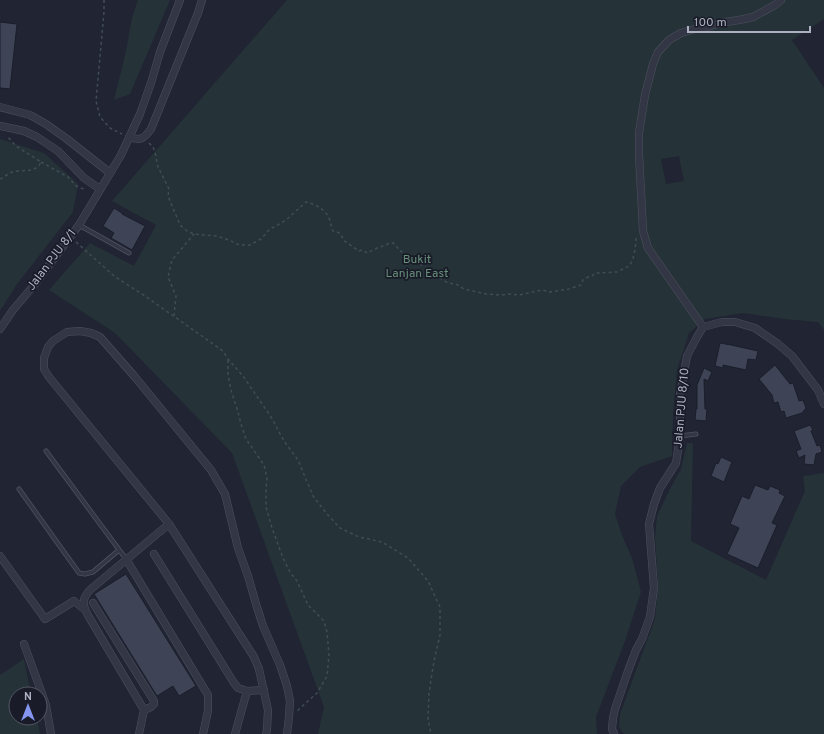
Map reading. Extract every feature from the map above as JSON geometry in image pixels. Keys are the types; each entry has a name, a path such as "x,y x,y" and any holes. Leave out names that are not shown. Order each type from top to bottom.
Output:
{"street":[{"name":"Jalan PJU 8/1","path":"0,329 12,310 35,284 79,225 121,155 140,114 151,84 160,52 180,0"},
{"path":"129,137 136,140 143,138 151,129 202,0"},
{"path":"781,0 753,17 696,28 681,33 669,40 658,52 653,64 645,95 639,133 639,164 643,231 648,248 703,327 722,322 735,322 755,328 792,356 818,390 824,404"},
{"path":"0,107 30,115 46,124 67,138 110,174"},
{"path":"2,127 24,131 37,137 58,152 84,178 100,189"},
{"name":"Jalan PJU 8/10","path":"614,734 612,729 615,709 628,671 650,617 654,588 650,524 654,504 660,488 676,463 680,436 680,395 687,356 703,327"},
{"path":"266,734 268,710 259,669 254,657 169,524 44,369 44,358 48,347 53,341 67,332 80,331 91,333 100,337 135,377 211,470 226,494 238,548 263,626 280,665 287,686 290,701 287,734"},
{"path":"84,609 86,594 91,589 169,524"},
{"path":"154,554 238,688 247,691 264,690"},
{"path":"0,556 45,619 74,601 84,609 144,710 140,734"},
{"path":"126,559 208,695 208,711 203,734"},
{"path":"93,603 154,701 154,704 151,707 144,710"},
{"path":"24,644 46,705 51,734"},
{"path":"235,734 247,691"}],"lane":[{"path":"79,225 129,253"},
{"path":"680,436 696,434"},
{"path":"46,451 126,559"},
{"path":"19,489 79,573 85,574 93,572 119,550"}],"path":[{"path":"104,0 96,101 100,117 110,128 129,137"},
{"path":"2,127 7,136 16,146 68,177 80,188 87,188"},
{"path":"143,138 153,147 158,167 170,189 168,196 180,225 184,229 194,234 217,236 239,245 250,245 261,239 270,229 286,220 306,202 312,203 321,209 329,218 333,231 342,235 343,240 359,251 362,250 367,253 388,243 393,243 399,250 448,283 456,284 464,289 481,293 519,295 542,290 550,292 569,289 581,285 583,280 595,273 617,272 629,266 632,261 636,236 643,231"},
{"path":"0,179 13,172 32,170 40,166 41,162"},
{"path":"174,316 176,296 168,277 172,260 194,234"},
{"path":"70,236 114,276 223,351 243,376 271,416 284,441 298,460 313,496 327,514 340,528 360,537 382,542 408,558 428,581 440,606 440,635 429,693 428,718 431,734"},
{"path":"228,359 228,376 231,390 246,439 264,465 267,478 266,508 272,528 290,572 297,581 308,605 324,621 327,632 329,655 328,676 317,693 289,717"}],"green space":[{"path":"138,0 170,0 130,94 114,100 126,51 132,18"},
{"name":"Bukit Lanjan East","path":"287,0 824,0 824,19 792,40 824,88 824,330 818,322 743,313 705,319 689,333 677,370 673,415 672,456 640,467 621,486 615,514 632,558 641,592 625,641 596,717 597,734 318,734 324,707 232,453 115,333 49,290 90,243 134,266 156,225 112,201","holes":["679,156 684,181 666,184 661,159"]},
{"path":"0,139 44,153 78,184 73,212 17,284 0,311"},
{"path":"687,443 693,443 691,541 766,580 805,491 803,476 824,473 824,734 624,734 619,727 620,714 655,619 658,587 655,537 657,516 681,469"},
{"path":"24,659 29,686 8,686 8,726 38,726 40,734 0,734 0,675"}],"building":[{"path":"0,22 17,24 10,89 0,88"},
{"path":"114,208 145,226 132,250 111,238 114,233 103,226"},
{"path":"720,343 758,351 756,360 748,359 746,370 723,365 723,368 715,366"},
{"path":"775,365 790,384 793,383 799,401 803,400 806,408 802,413 786,418 784,411 781,412 778,402 774,403 772,395 759,379"},
{"path":"704,368 712,372 708,381 704,379 705,409 707,409 706,421 695,420 697,409 697,385"},
{"path":"810,425 813,430 811,431 817,446 820,445 822,452 816,454 814,465 804,464 805,455 799,458 796,451 801,449 794,431"},
{"path":"721,457 732,462 724,482 711,476 716,463 718,464"},
{"path":"755,485 768,490 770,486 780,490 779,493 785,496 772,523 777,525 758,568 727,554 739,528 730,524 742,496 749,499"},
{"path":"126,574 196,686 179,696 173,686 157,696 94,594"}]}
